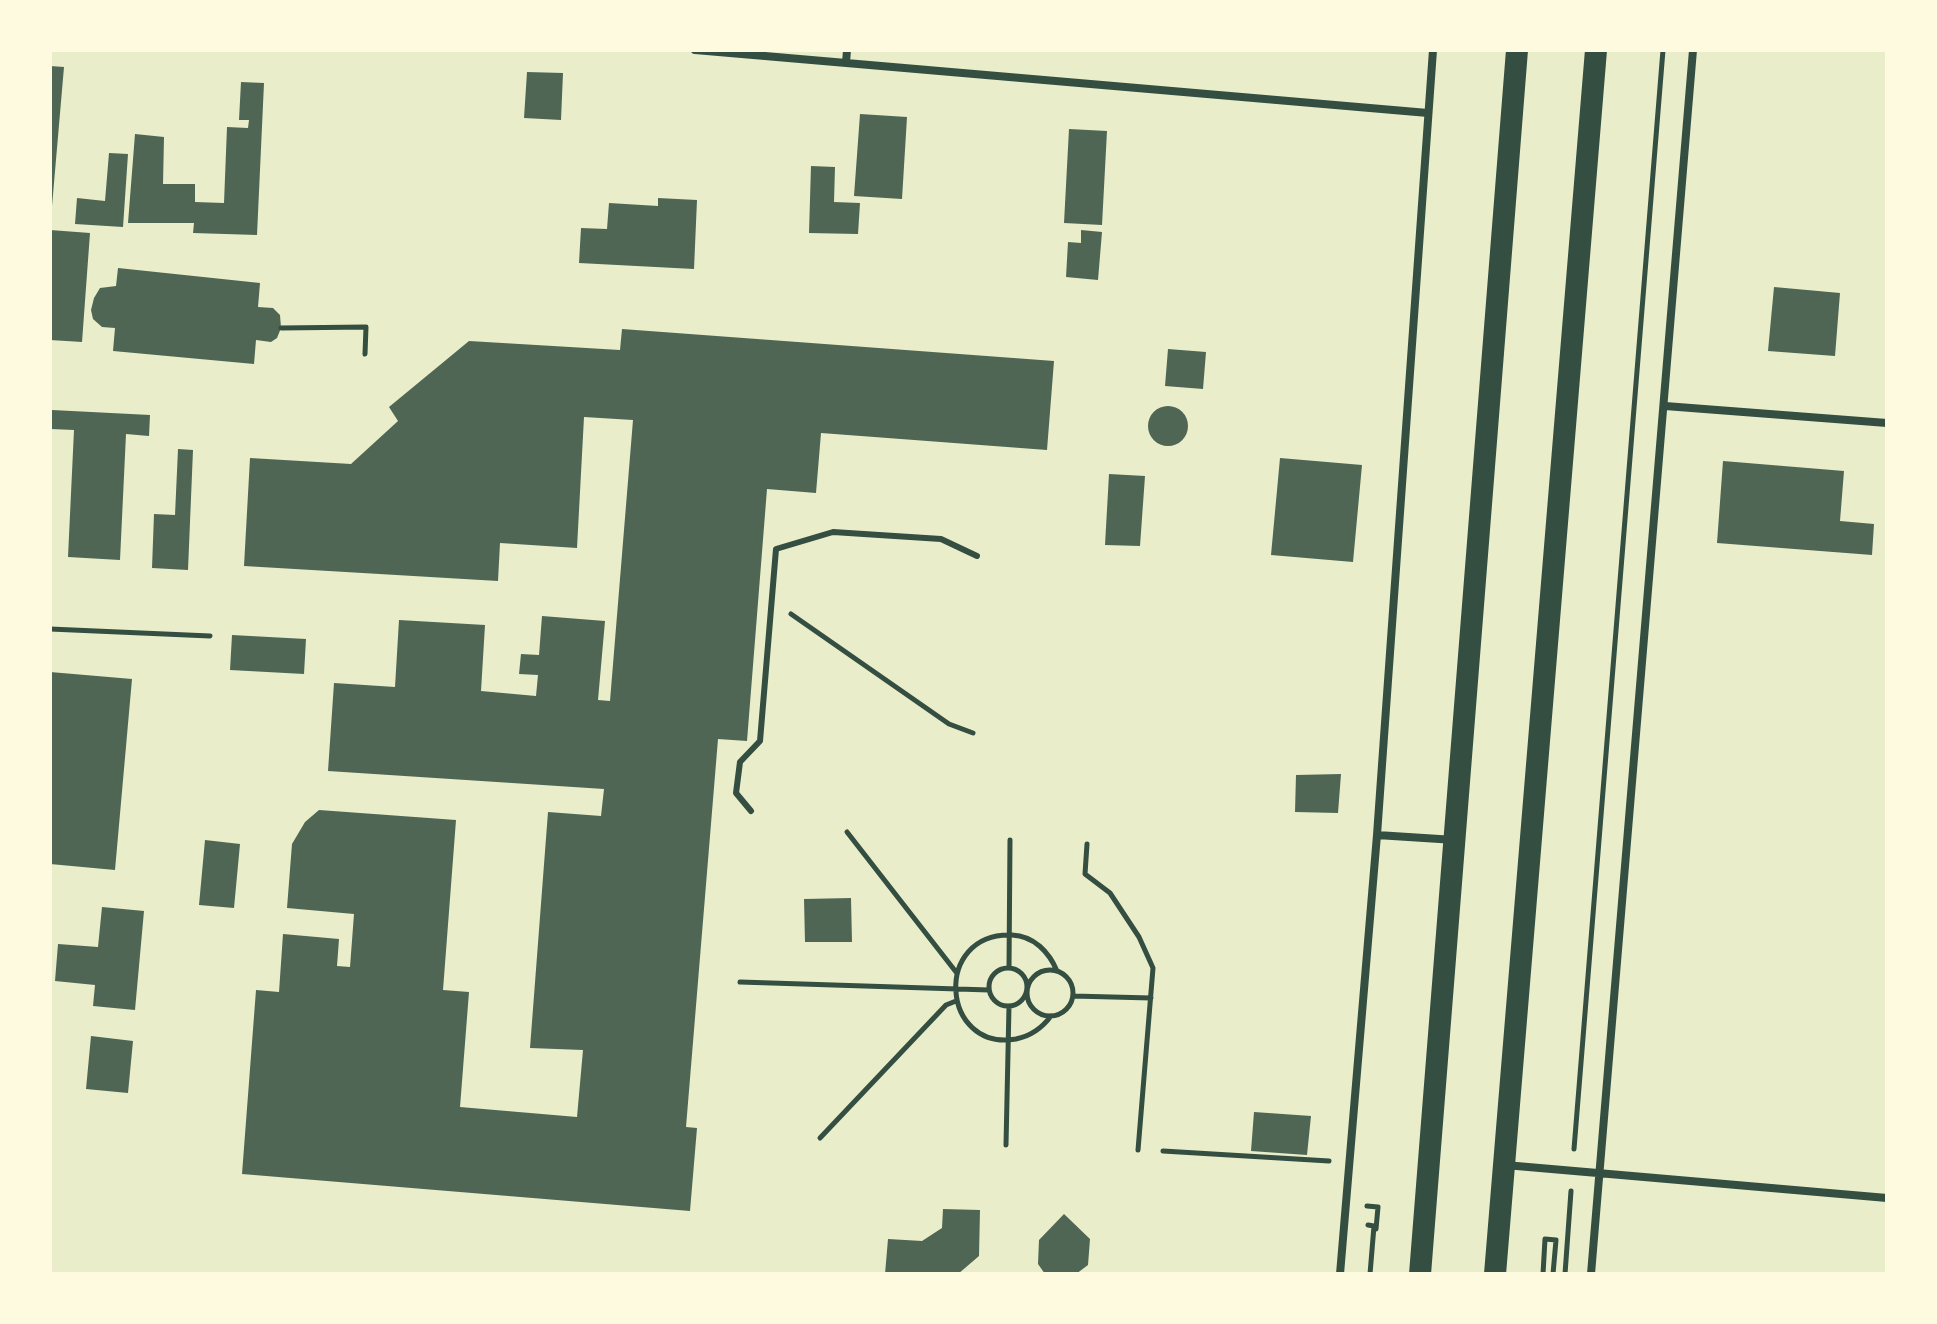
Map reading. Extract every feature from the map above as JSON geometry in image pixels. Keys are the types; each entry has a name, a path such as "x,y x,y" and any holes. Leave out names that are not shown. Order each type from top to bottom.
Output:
{"highway":[{"path":"1420,1274 1517,50"},
{"path":"1495,1274 1596,50"}],"street":[{"path":"695,50 1428,113"},
{"path":"846,63 847,50"},
{"path":"1340,1274 1377,835 1433,50"},
{"path":"1591,1274 1693,50"},
{"path":"1665,406 1887,423"},
{"path":"1377,835 1455,840"},
{"path":"1503,1164 1887,1198"}],"lane":[{"path":"751,811 736,793 740,762 760,741 776,549 833,532 941,539 977,556"}],"path":[{"path":"1574,1148 1663,50"},
{"path":"281,328 366,327 365,354"},
{"path":"770,600 949,724 973,733"},
{"path":"50,629 210,636"},
{"path":"847,832 956,972"},
{"path":"1009,968 1010,840"},
{"path":"1087,844 1085,874 1110,893 1139,937 1153,968 1138,1150"},
{"path":"1051,1016 1041,1015 1031,1007 1027,989 1022,975 1009,968 1000,970 993,976 989,990 994,1000 1009,1006 1021,1001 1027,989 1037,974 1048,970 1057,971 1069,979 1073,996 1064,1011 1051,1016 1026,1037 1008,1040 983,1035 962,1015 956,1001 956,972 962,959 981,941 1009,935 1032,940 1051,957 1057,971"},
{"path":"740,982 989,990"},
{"path":"1073,996 1151,998"},
{"path":"820,1138 946,1005 956,1001"},
{"path":"1006,1145 1009,1006"},
{"path":"1163,1151 1350,1162"},
{"path":"1346,1204 1378,1207 1372,1274"},
{"path":"1565,1274 1570,1206"},
{"path":"1364,1274 1368,1225 1374,1226 1372,1274"},
{"path":"1543,1274 1545,1239 1556,1240 1553,1274"}],"building":[{"path":"50,66 64,67 52,206 50,206"},
{"path":"527,72 563,73 561,120 524,118"},
{"path":"241,82 264,83 257,235 193,233 194,223 128,223 135,134 164,137 163,184 195,184 195,202 224,203 227,127 248,128 249,120 239,120"},
{"path":"860,114 907,117 902,199 854,196"},
{"path":"1069,129 1107,131 1102,225 1064,223"},
{"path":"109,153 128,154 123,227 75,224 77,198 105,201"},
{"path":"811,166 835,167 834,202 860,203 858,234 809,233"},
{"path":"658,198 697,200 694,269 579,263 581,228 607,229 609,203 658,206"},
{"path":"50,230 90,233 82,342 50,340"},
{"path":"1081,230 1102,232 1098,280 1066,277 1068,242 1081,243"},
{"path":"118,268 260,283 258,307 273,308 280,315 281,328 277,338 271,342 256,340 254,364 113,351 115,328 102,327 93,319 91,310 100,288 116,286"},
{"path":"1774,287 1840,293 1835,356 1768,351"},
{"path":"622,329 1054,361 1047,450 821,433 816,493 767,489 747,741 718,739 686,1127 697,1128 690,1211 242,1174 256,990 279,992 283,934 339,939 337,966 350,967 354,914 287,908 292,844 305,822 319,810 456,820 443,990 469,992 460,1107 577,1117 583,1050 530,1048 548,812 601,816 604,789 328,771 334,683 395,687 399,620 485,625 481,691 536,696 538,675 519,674 521,654 539,655 542,616 605,621 598,700 610,701 633,420 584,417 577,548 500,543 498,581 244,566 250,458 351,464 398,421 389,407 469,341 620,350"},
{"path":"1168,349 1206,352 1203,389 1165,386"},
{"path":"1168,406 1182,412 1188,426 1182,440 1168,446 1154,440 1148,426 1154,412"},
{"path":"52,410 150,415 149,436 126,434 120,560 68,557 74,430 51,429"},
{"path":"178,449 193,450 188,570 152,568 154,514 175,515"},
{"path":"1280,458 1362,465 1353,562 1271,555"},
{"path":"1723,461 1844,471 1840,521 1874,524 1872,555 1717,543"},
{"path":"1109,474 1145,476 1140,546 1105,545"},
{"path":"232,635 306,639 304,674 230,670"},
{"path":"50,672 132,679 115,870 50,864"},
{"path":"1341,774 1338,813 1295,812 1296,775"},
{"path":"205,840 240,844 234,908 199,905"},
{"path":"851,898 852,942 805,942 804,899"},
{"path":"102,907 144,911 135,1010 93,1006 95,985 55,981 58,944 98,947"},
{"path":"91,1036 133,1041 128,1093 86,1089"},
{"path":"1254,1112 1311,1116 1307,1155 1251,1151"},
{"path":"943,1209 980,1210 979,1256 958,1274 885,1274 888,1239 922,1241 942,1228"},
{"path":"1064,1214 1090,1239 1088,1265 1076,1274 1045,1274 1038,1264 1039,1240"}]}
